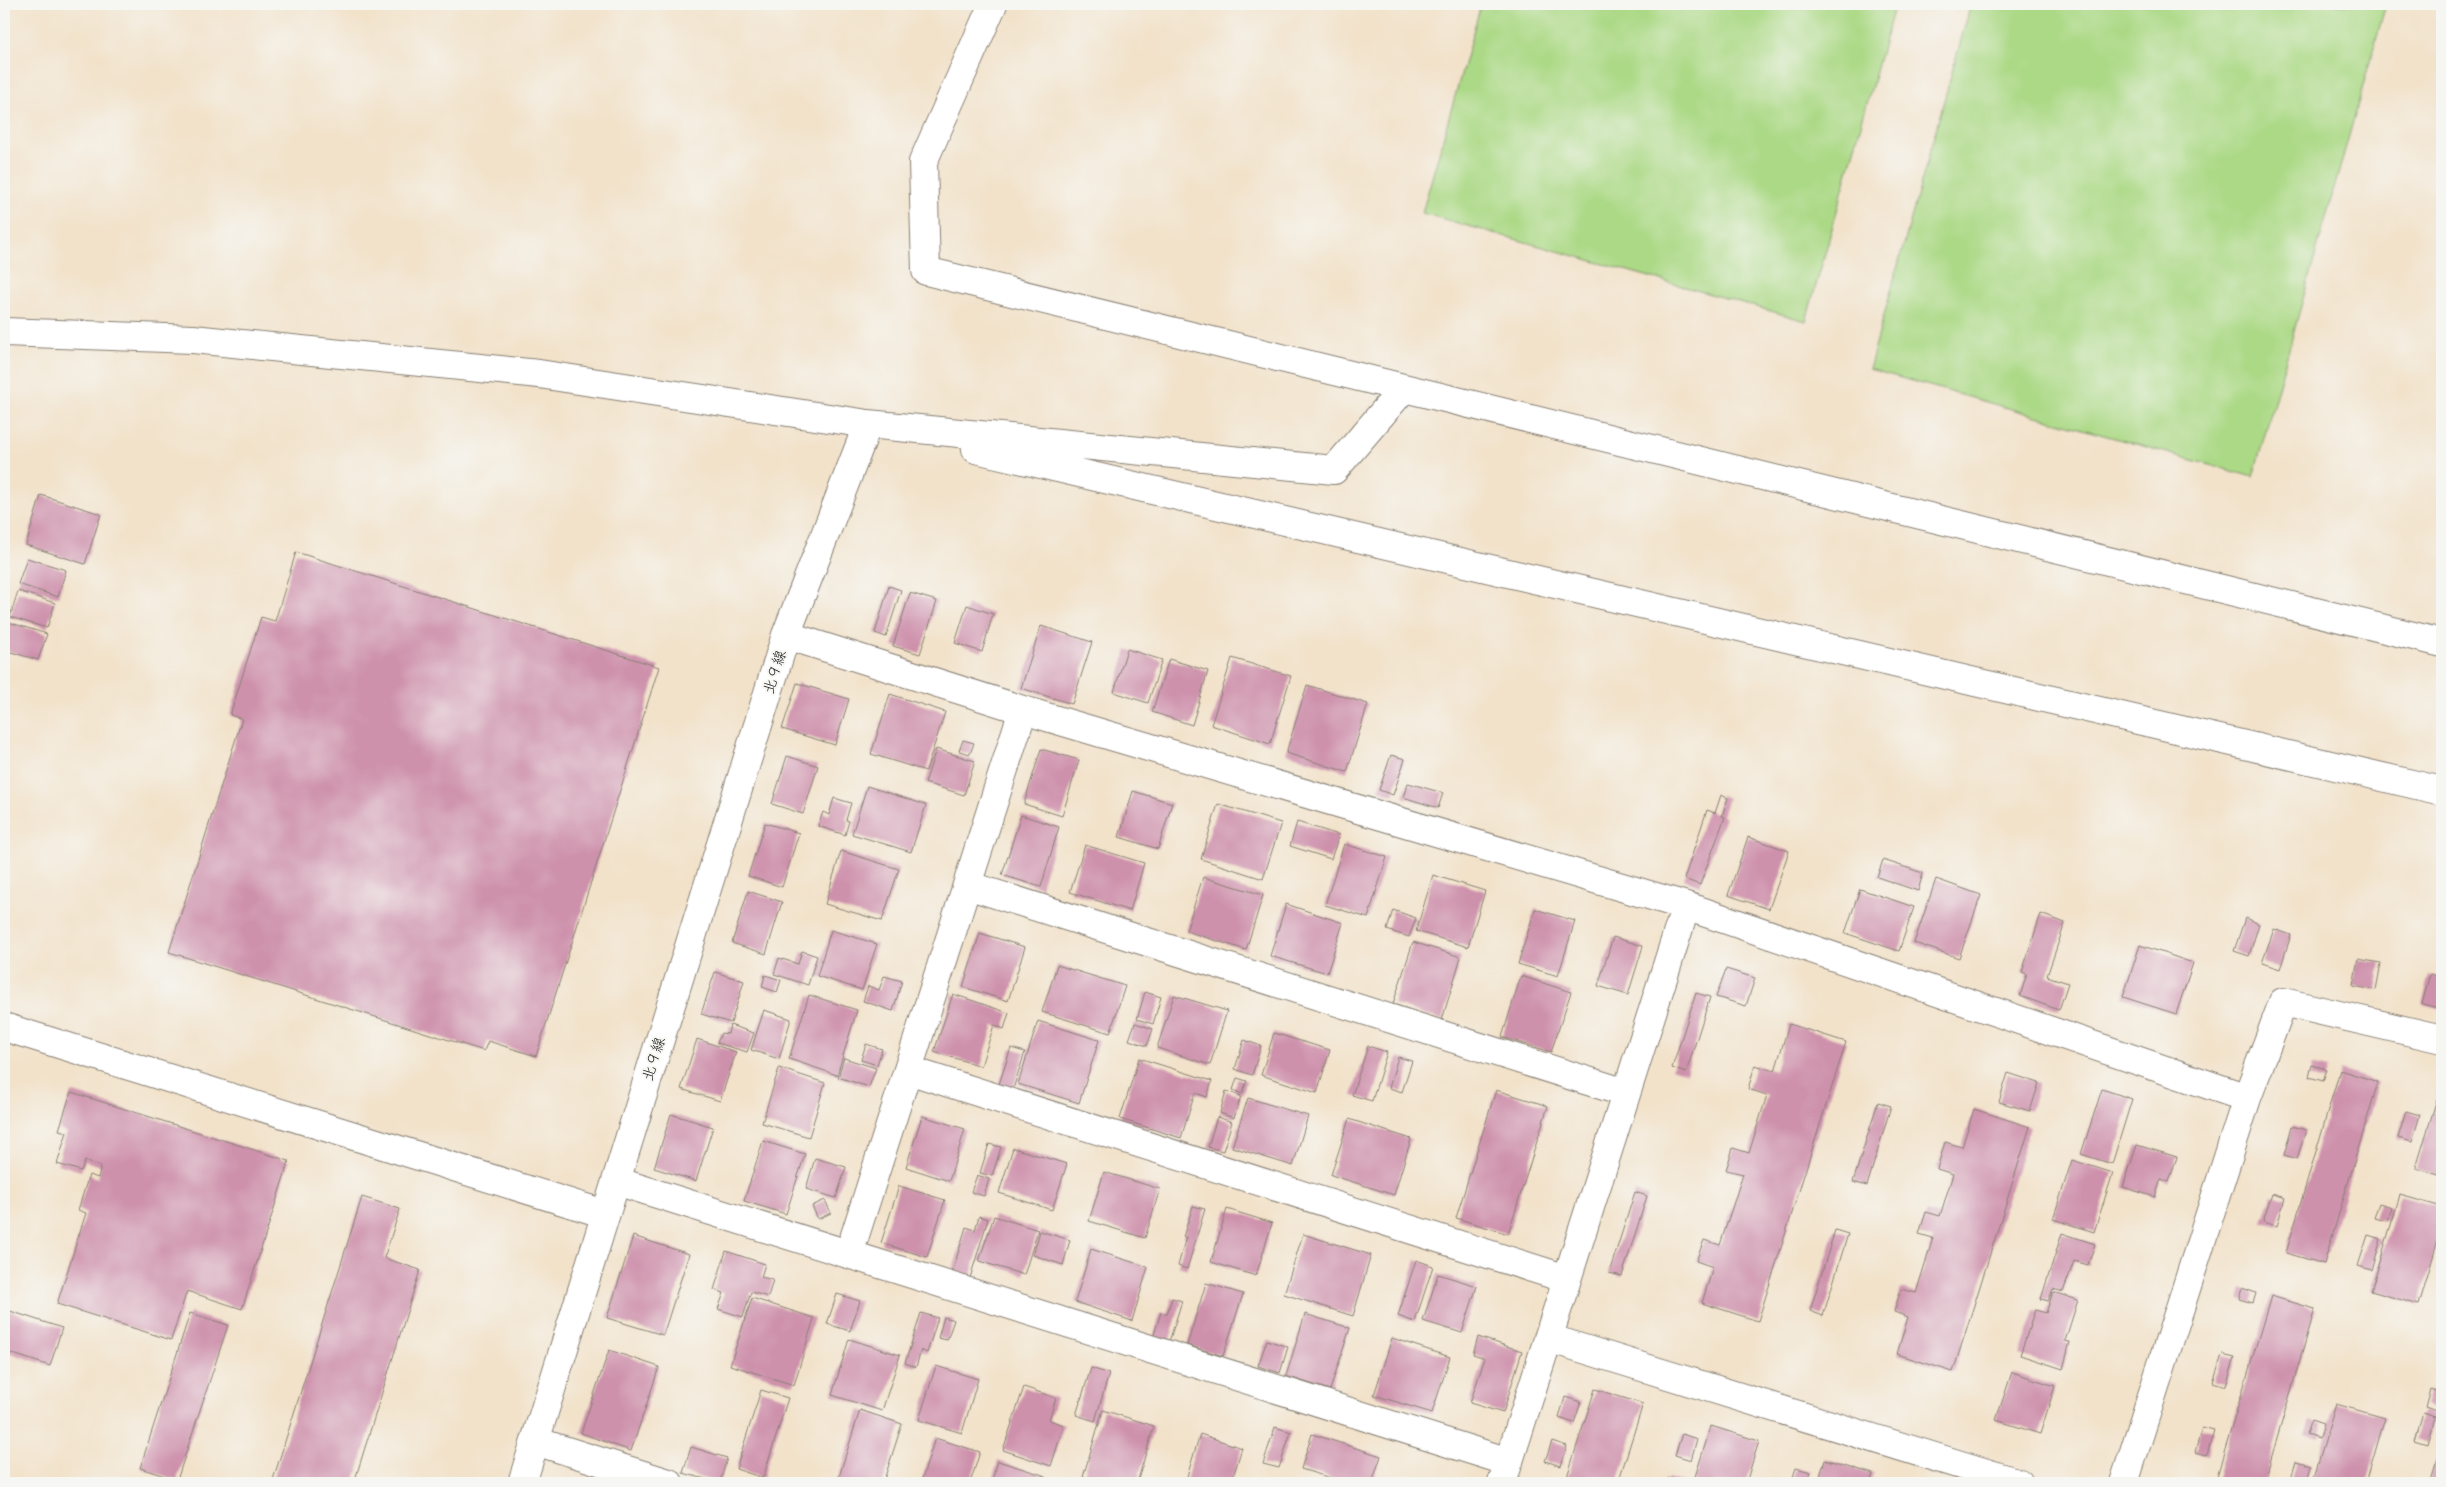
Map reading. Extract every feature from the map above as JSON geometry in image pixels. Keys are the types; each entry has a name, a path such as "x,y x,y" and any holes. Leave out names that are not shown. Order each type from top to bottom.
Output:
{"street":[{"path":"993,4 923,162 926,271 2442,643"},
{"path":"4,332 193,338 539,374 868,424 1334,470 1404,388"},
{"path":"868,424 2442,791"},
{"name":"北９線","path":"522,1483 786,635 868,424"},
{"path":"786,635 1023,710 1686,906 2247,1098"},
{"path":"849,1254 1023,710"},
{"path":"967,885 1626,1093"},
{"path":"616,1181 849,1254 1506,1472 1686,906"},
{"path":"2124,1483 2247,1098 2283,1002 2442,1039"},
{"path":"4,1028 606,1214"},
{"path":"908,1070 1567,1279"},
{"path":"1548,1338 2019,1483"},
{"path":"535,1441 669,1483"}],"green space":[{"path":"1481,4 1895,4 1806,321 1422,213"},
{"path":"1971,4 2386,4 2253,477 1869,369"}],"building":[{"path":"41,495 101,514 85,564 26,545"},
{"path":"296,552 659,667 536,1056 488,1041 484,1051 169,952 242,719 230,715 261,617 275,621"},
{"path":"27,558 66,570 58,597 18,584"},
{"path":"889,586 901,590 886,637 875,633"},
{"path":"18,591 55,603 47,628 10,617"},
{"path":"910,593 937,601 920,654 893,646"},
{"path":"967,605 993,614 982,652 955,643"},
{"path":"8,622 47,634 38,660 4,650 4,635"},
{"path":"1041,626 1092,642 1072,704 1021,688"},
{"path":"1127,649 1162,660 1148,703 1114,692"},
{"path":"1232,658 1291,676 1270,744 1211,725"},
{"path":"1169,659 1208,671 1192,725 1152,712"},
{"path":"797,683 849,699 835,745 782,729"},
{"path":"1307,685 1368,704 1347,772 1286,753"},
{"path":"890,694 945,712 926,771 871,754"},
{"path":"963,740 974,743 970,754 959,751"},
{"path":"936,749 975,761 964,795 925,783"},
{"path":"1041,749 1079,760 1062,816 1024,804"},
{"path":"1391,755 1405,759 1393,795 1379,790"},
{"path":"787,756 818,766 803,814 772,804"},
{"path":"1408,783 1443,793 1438,808 1403,797"},
{"path":"867,786 926,805 911,852 852,834"},
{"path":"1133,791 1172,803 1158,849 1119,837"},
{"path":"1721,795 1728,798 1722,816 1725,817 1700,885 1684,879 1707,810 1715,813"},
{"path":"834,798 851,803 846,820 849,821 845,835 818,826 823,812 829,815"},
{"path":"1218,804 1281,823 1263,879 1201,859"},
{"path":"1021,815 1059,827 1041,887 1002,875"},
{"path":"1297,822 1339,835 1331,859 1290,846"},
{"path":"765,823 799,833 782,887 748,876"},
{"path":"1748,837 1789,851 1769,909 1728,895"},
{"path":"1344,844 1387,857 1368,918 1325,905"},
{"path":"1085,845 1144,863 1130,911 1070,892"},
{"path":"841,851 899,869 882,921 825,904"},
{"path":"1883,860 1923,873 1918,891 1877,877"},
{"path":"1433,875 1485,891 1468,947 1416,931"},
{"path":"1203,877 1263,895 1246,950 1186,931"},
{"path":"1936,879 1981,895 1959,958 1914,943"},
{"path":"1860,889 1914,907 1899,951 1845,933"},
{"path":"748,891 782,902 766,954 732,943"},
{"path":"1286,904 1343,923 1327,973 1270,956"},
{"path":"1535,909 1575,921 1558,976 1518,964"},
{"path":"1393,910 1416,918 1409,937 1387,930"},
{"path":"2041,914 2065,923 2047,976 2068,983 2059,1010 2020,996 2027,974 2022,972"},
{"path":"2245,918 2259,924 2249,956 2234,951"},
{"path":"2274,929 2291,935 2280,969 2262,963"},
{"path":"831,930 877,944 862,990 817,976"},
{"path":"980,933 1025,947 1008,1001 963,987"},
{"path":"1613,937 1643,946 1628,995 1598,986"},
{"path":"1413,942 1461,957 1442,1020 1393,1004"},
{"path":"2140,945 2193,963 2176,1014 2123,997"},
{"path":"802,951 817,956 808,985 774,974 779,958 798,964"},
{"path":"2358,959 2381,963 2376,990 2353,986"},
{"path":"1057,965 1125,986 1110,1033 1042,1012"},
{"path":"1726,969 1755,978 1746,1006 1716,997"},
{"path":"715,972 744,981 731,1023 701,1014"},
{"path":"2430,974 2442,977 2442,1009 2422,1004"},
{"path":"765,975 781,980 777,992 762,987"},
{"path":"884,976 902,981 893,1011 863,1001 868,986 879,990"},
{"path":"1521,976 1571,992 1551,1052 1502,1037"},
{"path":"1145,992 1161,997 1153,1024 1137,1019"},
{"path":"1696,993 1710,997 1686,1073 1672,1068"},
{"path":"953,994 1009,1013 1004,1029 994,1025 981,1066 934,1052"},
{"path":"809,995 857,1010 837,1075 789,1059"},
{"path":"1174,995 1227,1011 1210,1065 1157,1048"},
{"path":"764,1010 791,1019 779,1059 751,1050"},
{"path":"1038,1021 1099,1040 1079,1103 1018,1084"},
{"path":"1135,1023 1153,1029 1147,1046 1129,1040"},
{"path":"1789,1024 1846,1042 1758,1321 1702,1303 1713,1267 1696,1261 1704,1240 1720,1245 1743,1174 1726,1170 1733,1148 1749,1153 1767,1095 1748,1089 1755,1065 1775,1071"},
{"path":"730,1025 754,1033 747,1052 717,1043 721,1033 728,1034"},
{"path":"1274,1033 1330,1050 1317,1093 1261,1075"},
{"path":"697,1039 736,1052 720,1101 681,1089"},
{"path":"1244,1040 1261,1046 1252,1075 1235,1069"},
{"path":"866,1044 882,1049 877,1065 861,1060"},
{"path":"1368,1046 1387,1052 1372,1101 1352,1095"},
{"path":"1011,1048 1025,1052 1012,1092 998,1087"},
{"path":"1398,1057 1412,1061 1402,1092 1389,1088"},
{"path":"844,1058 876,1068 869,1087 838,1077"},
{"path":"1139,1058 1212,1081 1207,1097 1195,1093 1181,1138 1120,1119"},
{"path":"2312,1065 2327,1069 2323,1081 2309,1077"},
{"path":"779,1068 825,1083 809,1137 762,1123"},
{"path":"2340,1070 2378,1082 2324,1264 2286,1253"},
{"path":"2008,1073 2039,1083 2030,1111 1999,1102"},
{"path":"1237,1078 1247,1081 1242,1094 1233,1090"},
{"path":"2102,1089 2132,1099 2112,1164 2081,1154"},
{"path":"1496,1090 1548,1106 1508,1234 1456,1218"},
{"path":"1226,1091 1241,1096 1234,1118 1220,1113"},
{"path":"71,1092 289,1161 242,1309 187,1291 171,1340 57,1304 86,1213 78,1210 89,1175 98,1178 101,1166 85,1161 81,1171 57,1164 67,1132 59,1130"},
{"path":"2439,1092 2442,1093 2442,1176 2416,1168"},
{"path":"1248,1098 1308,1116 1293,1166 1232,1147"},
{"path":"1878,1102 1891,1106 1867,1186 1853,1182"},
{"path":"1974,1109 2030,1127 1953,1372 1897,1354 1908,1317 1894,1312 1901,1289 1916,1293 1933,1238 1919,1234 1926,1212 1940,1216 1953,1174 1937,1169 1945,1142 1962,1147"},
{"path":"2406,1111 2420,1115 2412,1142 2398,1138"},
{"path":"671,1114 713,1127 696,1181 654,1168"},
{"path":"922,1116 965,1129 949,1181 906,1167"},
{"path":"1217,1117 1232,1122 1223,1151 1208,1147"},
{"path":"1349,1119 1411,1139 1394,1195 1331,1175"},
{"path":"2292,1126 2306,1130 2297,1159 2284,1155"},
{"path":"763,1141 805,1154 786,1214 744,1201"},
{"path":"989,1144 1001,1147 992,1176 980,1173"},
{"path":"2137,1145 2177,1157 2169,1182 2161,1179 2155,1197 2123,1187"},
{"path":"1013,1148 1067,1164 1052,1210 999,1193"},
{"path":"815,1158 846,1167 836,1198 806,1189"},
{"path":"2072,1160 2113,1173 2094,1232 2053,1219"},
{"path":"1104,1172 1160,1189 1145,1238 1089,1221"},
{"path":"977,1175 989,1179 984,1196 971,1192"},
{"path":"899,1186 945,1200 927,1257 881,1243"},
{"path":"1635,1192 1647,1196 1622,1276 1609,1273"},
{"path":"2272,1194 2285,1198 2277,1226 2263,1222"},
{"path":"2400,1195 2442,1207 2442,1226 2419,1305 2371,1291"},
{"path":"362,1197 400,1209 384,1258 420,1270 354,1483 272,1483"},
{"path":"825,1200 831,1213 818,1219 812,1206"},
{"path":"2379,1203 2392,1207 2388,1221 2374,1218"},
{"path":"1193,1206 1205,1209 1187,1269 1178,1266 1186,1237 1183,1237"},
{"path":"1227,1209 1272,1223 1256,1276 1211,1262"},
{"path":"979,1216 988,1219 970,1278 952,1273 966,1227 975,1230"},
{"path":"994,1216 1038,1230 1024,1275 979,1261"},
{"path":"1835,1230 1848,1234 1823,1316 1810,1311"},
{"path":"1040,1231 1070,1240 1063,1265 1033,1255"},
{"path":"2062,1233 2095,1244 2088,1265 2074,1261 2063,1292 2053,1289 2048,1301 2041,1299"},
{"path":"1303,1234 1371,1255 1353,1316 1284,1294"},
{"path":"2368,1235 2381,1239 2372,1270 2358,1266"},
{"path":"633,1236 689,1254 663,1335 607,1318"},
{"path":"1091,1249 1148,1267 1132,1321 1075,1302"},
{"path":"726,1251 765,1264 761,1277 773,1280 768,1297 751,1292 743,1317 718,1309 724,1293 714,1290"},
{"path":"1416,1260 1433,1266 1415,1322 1398,1316"},
{"path":"1438,1274 1477,1286 1462,1333 1423,1321"},
{"path":"1206,1283 1243,1294 1223,1356 1187,1345"},
{"path":"2242,1288 2256,1293 2253,1303 2239,1299"},
{"path":"2053,1292 2078,1300 2065,1341 2070,1342 2063,1369 2020,1355 2035,1310 2046,1313"},
{"path":"837,1294 860,1301 850,1331 827,1324"},
{"path":"2271,1296 2315,1309 2264,1483 2215,1483"},
{"path":"752,1298 814,1318 794,1385 730,1365"},
{"path":"1172,1298 1182,1301 1167,1348 1151,1344 1161,1312 1167,1314"},
{"path":"4,1309 62,1328 50,1366 4,1351"},
{"path":"190,1313 228,1325 177,1480 140,1468"},
{"path":"921,1313 938,1318 927,1353 921,1350 916,1367 905,1363"},
{"path":"1305,1314 1350,1328 1330,1390 1286,1376"},
{"path":"944,1317 954,1320 947,1340 938,1338"},
{"path":"1478,1337 1522,1351 1503,1413 1470,1403 1485,1358 1473,1354"},
{"path":"1392,1338 1450,1357 1432,1413 1374,1395"},
{"path":"849,1339 900,1355 882,1411 832,1395"},
{"path":"1267,1340 1288,1347 1280,1373 1258,1366"},
{"path":"609,1350 659,1367 631,1451 581,1433"},
{"path":"2222,1355 2235,1358 2226,1386 2213,1382"},
{"path":"936,1366 978,1379 962,1433 919,1420"},
{"path":"1091,1368 1109,1374 1095,1421 1076,1415"},
{"path":"2012,1372 2055,1386 2040,1434 1996,1420"},
{"path":"1024,1387 1056,1398 1049,1420 1064,1425 1051,1466 1003,1450"},
{"path":"1595,1389 1643,1404 1618,1483 1565,1483"},
{"path":"761,1390 788,1398 763,1478 736,1469"},
{"path":"2430,1390 2442,1394 2436,1410 2425,1406"},
{"path":"1565,1397 1581,1402 1574,1423 1559,1418"},
{"path":"2336,1404 2385,1418 2366,1483 2312,1483"},
{"path":"860,1410 902,1424 883,1483 837,1483"},
{"path":"1103,1410 1154,1426 1137,1483 1104,1483 1083,1477"},
{"path":"2423,1412 2435,1416 2428,1444 2415,1440"},
{"path":"2311,1420 2323,1424 2319,1438 2306,1434"},
{"path":"1711,1426 1759,1441 1746,1483 1693,1483"},
{"path":"1275,1427 1291,1432 1279,1468 1263,1464"},
{"path":"2202,1428 2214,1431 2207,1455 2195,1452"},
{"path":"1200,1434 1242,1448 1231,1483 1185,1483"},
{"path":"1312,1434 1381,1456 1372,1483 1347,1483 1301,1469"},
{"path":"1682,1434 1697,1439 1691,1460 1675,1455"},
{"path":"935,1438 980,1452 970,1483 921,1482"},
{"path":"1552,1441 1567,1446 1561,1466 1545,1461"},
{"path":"2442,1441 2442,1483 2429,1483"},
{"path":"691,1447 727,1458 720,1483 683,1473"},
{"path":"1825,1459 1873,1474 1870,1483 1818,1483"},
{"path":"998,1461 1046,1476 1044,1483 991,1483"},
{"path":"2296,1461 2311,1465 2306,1483 2290,1483"},
{"path":"1796,1468 1811,1472 1807,1483 1791,1483"},
{"path":"1668,1478 1684,1483 1666,1483"}]}
